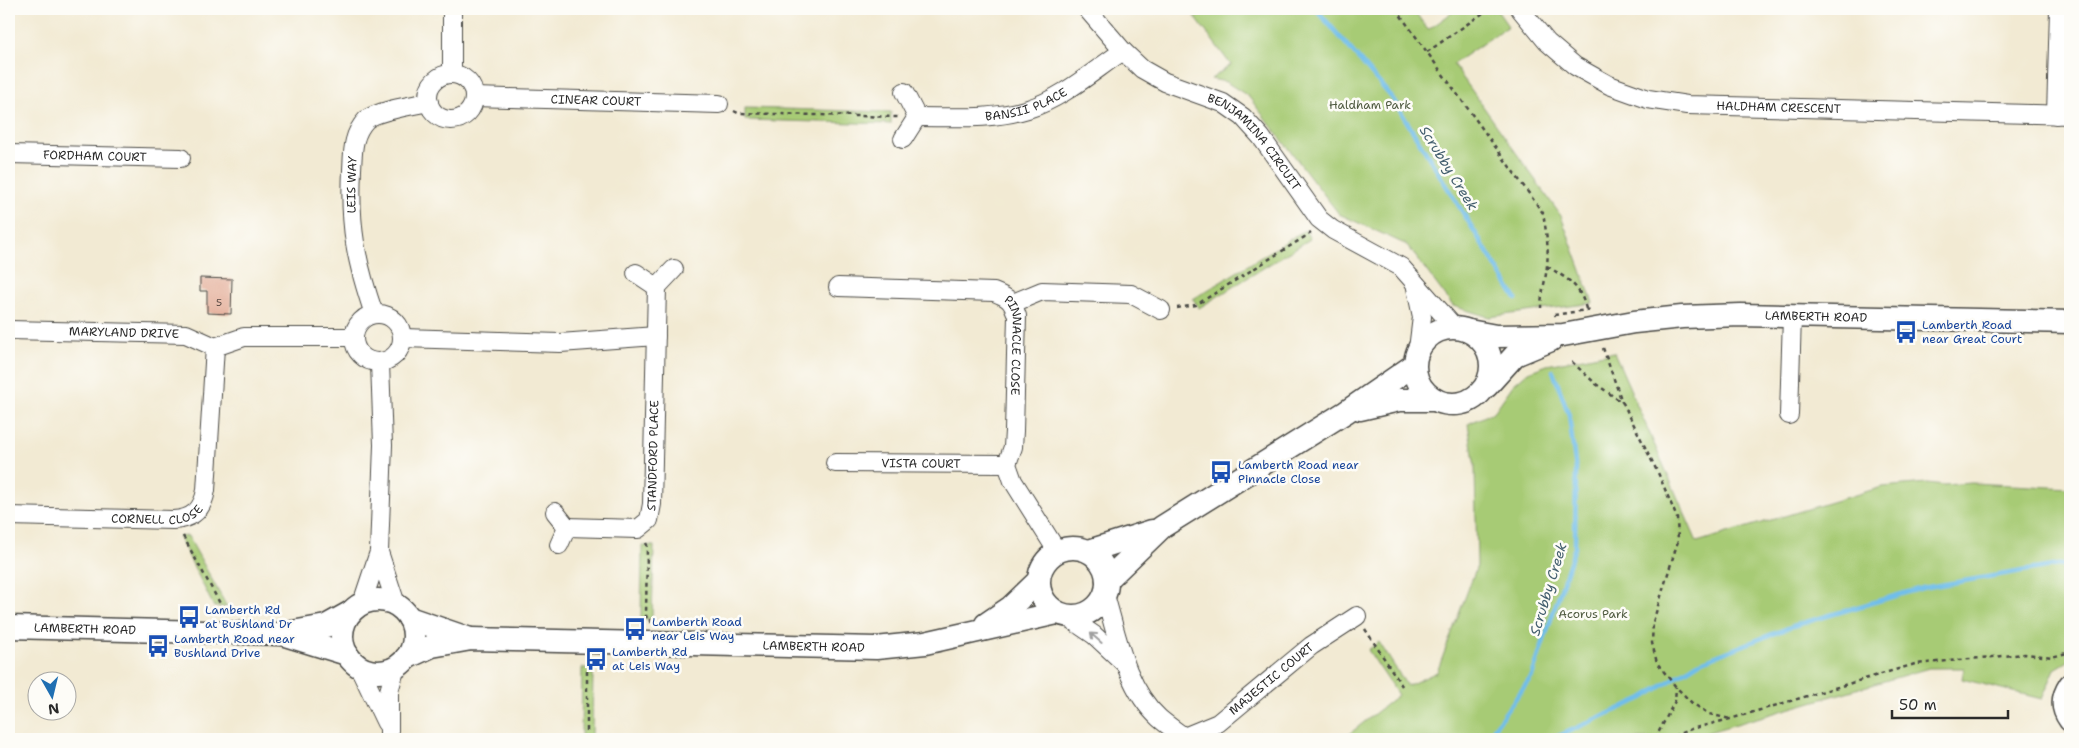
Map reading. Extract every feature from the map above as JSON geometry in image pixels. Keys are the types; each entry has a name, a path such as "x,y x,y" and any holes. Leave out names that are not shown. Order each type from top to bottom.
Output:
{"street":[{"path":"452,9 452,74"},
{"name":"BENJAMINA CIRCUIT","path":"1087,9 1123,51 1142,69 1165,82 1223,103 1243,117 1261,137 1320,219 1334,230 1401,266 1415,283 1462,329"},
{"name":"HALDHAM CRESCENT","path":"1520,9 1547,42 1575,66 1609,85 1648,99 1687,105 2063,115"},
{"path":"2059,9 2063,115"},
{"name":"BANSII PLACE","path":"917,117 993,116 1028,109 1055,97 1123,51"},
{"path":"452,74 465,79 470,84 474,97 469,110 464,115 450,119 437,114 429,102 430,88 433,82 445,75 452,74"},
{"path":"903,139 917,117 904,92"},
{"name":"CINEAR COURT","path":"474,97 719,104"},
{"name":"LEIS WAY","path":"374,314 360,272 353,236 351,200 354,139 367,119 388,111 429,102"},
{"name":"FORDHAM COURT","path":"9,154 181,158"},
{"path":"636,273 657,288 674,268"},
{"path":"1415,283 1422,318 1415,375 1419,386 1435,400"},
{"name":"PINNACLE CLOSE","path":"838,287 994,292 1006,297 1013,304 1017,316 1014,431 1013,447 1007,464"},
{"name":"STANDFORD PLACE","path":"567,527 638,529 649,520 652,504 657,288"},
{"path":"1013,304 1042,291 1131,294 1161,310"},
{"path":"374,314 385,314 394,319 401,328 402,347 389,360 380,363 370,361 361,356 355,347 354,337 360,322 374,314"},
{"name":"LAMBERTH ROAD","path":"1346,412 1399,400 1435,400 1445,404 1468,402 1478,396 1515,355 1563,335 1587,320 1741,315 2070,322"},
{"path":"1789,415 1792,316"},
{"name":"LAMBERTH ROAD","path":"975,632 1011,607 1038,581 1044,564 1057,551 1079,548 1089,551 1162,527 1346,412 1416,357 1425,340 1434,333 1444,329 1462,329 1496,336 1563,335"},
{"path":"1462,329 1478,337 1486,345 1492,367 1490,378 1485,388"},
{"name":"MARYLAND DRIVE","path":"9,330 186,334 215,347"},
{"path":"403,338 560,343 656,336"},
{"path":"215,347 244,337 354,337"},
{"name":"CORNELL CLOSE","path":"9,516 173,520 184,519 194,514 200,509 205,497 215,347"},
{"path":"380,363 383,445 379,552 357,607 345,621 342,643 353,660 388,732"},
{"name":"VISTA COURT","path":"835,463 1007,464"},
{"path":"1007,464 1013,481 1057,551"},
{"path":"555,512 567,527 559,546"},
{"name":"LAMBERTH ROAD","path":"281,634 353,660 378,672 432,646 471,639 876,648 925,643 1061,614 1078,616 1089,612 1099,605 1106,587 1162,527"},
{"path":"1089,551 1098,558 1105,568 1106,587 1124,664"},
{"path":"379,552 414,639 411,649 401,662 389,691 388,732"},
{"path":"1038,581 1043,600 1094,635 1124,664 1143,697 1158,717 1184,738"},
{"name":"LAMBERTH ROAD","path":"9,628 281,634 326,626 357,607 379,600 471,639"},
{"name":"MAJESTIC COURT","path":"1184,738 1218,723 1311,646 1357,616"},
{"path":"2070,685 2063,700 2063,708 2070,720"}],"path":[{"path":"1396,9 1543,214 1547,238 1547,266 1541,291 1541,308"},
{"path":"1426,52 1489,9"},
{"path":"719,104 738,112 917,117"},
{"path":"1161,310 1196,305 1312,232 1308,227"},
{"path":"1547,266 1568,279 1582,294 1587,320"},
{"path":"1547,316 1587,320 1600,308"},
{"path":"1603,348 1623,404 1659,475 1677,518 1678,541 1653,622 1652,643 1658,663 1676,688 1692,703 1709,714 1730,719"},
{"path":"1572,362 1596,384 1623,404"},
{"path":"173,520 172,531 181,531 222,607 222,614 212,613"},
{"path":"638,529 648,546 646,617 650,617 650,622 643,624 642,644"},
{"path":"1357,616 1404,689"},
{"path":"1666,739 1691,729 1915,664 2026,654 2052,657 2070,652"},
{"path":"587,662 587,739"},
{"path":"1655,739 1675,701 1676,688"}],"green space":[{"name":"Haldham Park","path":"1189,9 1413,9 1428,30 1457,9 1496,9 1508,26 1453,64 1561,216 1593,303 1489,317 1453,306 1407,245 1339,214 1248,96 1226,82 1211,79 1231,65"},
{"path":"745,108 891,112 891,124 745,120"},
{"path":"1305,230 1310,239 1199,308 1193,299"},
{"name":"Acorus Park","path":"1614,352 1697,542 1882,487 1927,483 1944,485 1972,483 2070,488 2070,660 2055,669 2042,699 1962,679 1964,668 1929,668 1702,734 1691,739 1343,739 1398,695 1368,650 1379,642 1407,686 1437,672 1477,566 1475,466 1468,424 1494,412 1513,385 1528,372 1547,365"},
{"path":"188,536 227,607 214,607 179,537"},
{"path":"642,546 654,546 652,619 641,619"},
{"path":"582,668 593,668 592,739 581,739"}],"building":[{"path":"200,278 232,279 231,314 207,313 207,291 200,291"}],"waterway":[{"name":"Scrubby Creek","path":"1316,9 1393,99 1516,299"},
{"name":"Scrubby Creek","path":"1486,739 1532,676 1575,547 1576,470 1569,415 1553,371"},
{"path":"1552,739 1643,698 1698,663 1793,626 1922,588 2070,563"}],"place":[{"name":"Lamberth Road near Great Court","path":"1906,332"},
{"name":"Lamberth Road near Pinnacle Close","path":"1221,472"},
{"name":"Lamberth Rd at Bushland Dr","path":"189,617"},
{"name":"Lamberth Road near Leis Way","path":"635,629"},
{"name":"Lamberth Road near Bushland Drive","path":"158,646"},
{"name":"Lamberth Rd at Leis Way","path":"596,659"}]}
